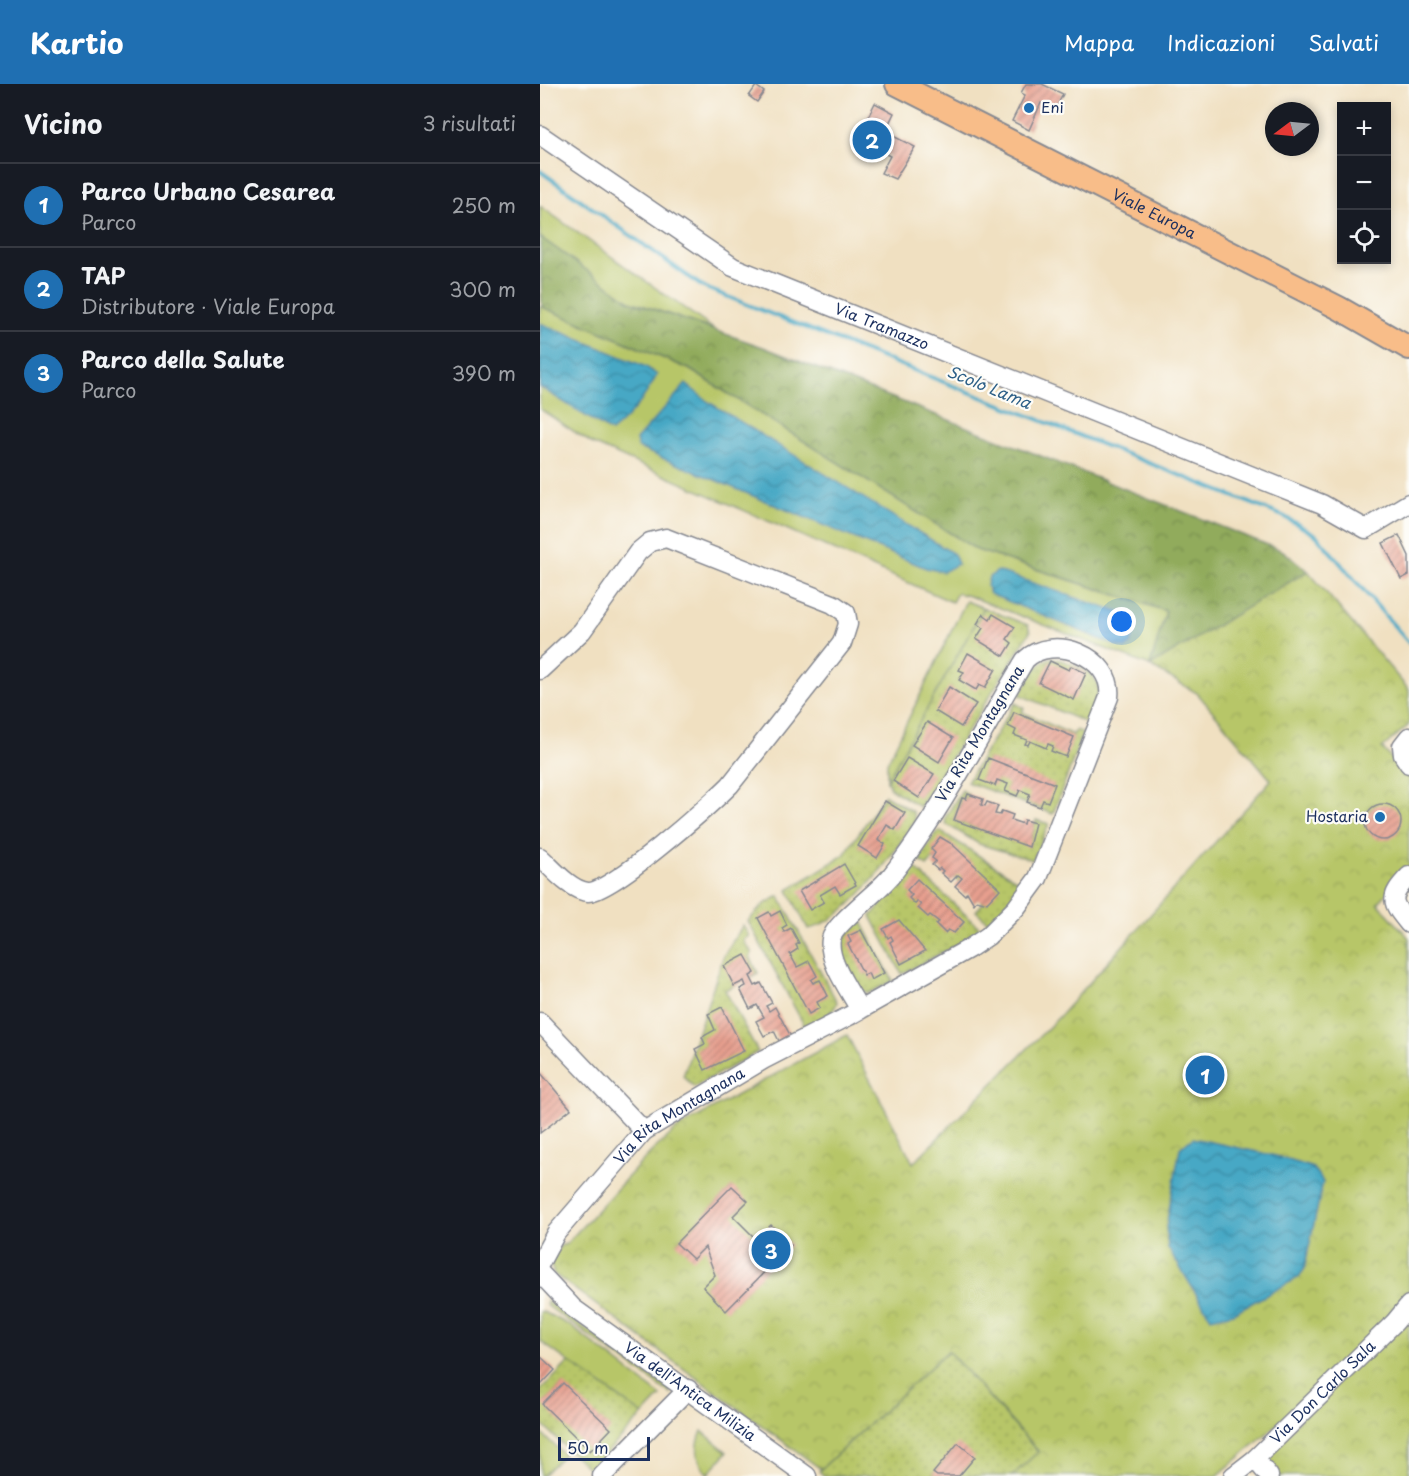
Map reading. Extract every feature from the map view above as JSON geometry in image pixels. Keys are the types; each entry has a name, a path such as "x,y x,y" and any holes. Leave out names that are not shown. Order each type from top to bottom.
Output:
{"main road":[{"name":"Viale Europa","path":"897,84 1339,308 1409,348"}],"street":[{"name":"Via Tramazzo","path":"540,135 733,267 1322,504 1366,529 1409,503"},
{"path":"540,670 582,631 638,552 650,542 666,538 832,604 846,613 848,624 842,644 730,785 712,804 643,859 601,889 588,892 573,886 540,857"},
{"name":"Via Rita Montagnana","path":"540,1263 547,1240 644,1131 753,1066 860,1010 988,936 1016,908 1038,878 1109,697 1110,686 1106,675 1092,660 1052,647 1038,649 1025,660 930,818 890,877 834,930 830,946 833,956 860,1010"},
{"path":"1409,737 1402,746 1403,755 1409,764"},
{"path":"1409,876 1395,891 1393,899 1396,908 1409,924"},
{"path":"540,1022 644,1131"},
{"name":"Via dell'Antica Milizia","path":"540,1273 573,1308 807,1476"},
{"name":"Via dell'Antica Milizia","path":"540,1294 573,1308"},
{"name":"Via Don Carlo Sala","path":"1233,1476 1255,1459 1395,1322 1409,1305"},
{"path":"602,1476 688,1389"},
{"path":"1255,1459 1269,1476"}],"green space":[{"path":"540,206 715,330 630,301 540,237"},
{"path":"540,237 630,301 763,347 1283,551 1308,571 1150,666 1166,611 977,550 689,369 542,307"},
{"path":"540,306 689,369 977,550 1166,611 1150,666 969,596 957,593 952,602 593,444 540,409"},
{"path":"1308,571 1409,690 1409,725 1382,748 1409,777 1409,870 1378,903 1409,938 1409,1290 1366,1340 1318,1388 1217,1476 1012,1476 1038,1451 948,1351 821,1469 554,1274 550,1262 560,1246 566,1244 650,1153 679,1127 847,1035 913,1163 1058,1018 1271,780 1197,693 1150,666"},
{"path":"966,601 984,608 887,780 887,763"},
{"path":"984,608 1028,625 1030,632 920,807 890,788 887,780"},
{"path":"1050,658 1061,660 1088,672 1098,684 1097,698 1087,723 1020,695 1036,668"},
{"path":"1015,703 1024,708 1022,712 1073,735 1076,730 1083,733 1053,814 967,782"},
{"path":"962,790 968,794 966,799 961,798 954,820 1029,846 1036,820 1049,824 1033,860 979,844 946,824 945,818"},
{"path":"885,795 913,812 915,821 869,884 854,900 839,914 823,924 808,929 788,890 844,855"},
{"path":"940,831 1020,882 1012,899 988,922 976,911 983,903 933,859 927,866 919,860 935,834"},
{"path":"914,867 981,929 964,941 902,974 871,916"},
{"path":"779,896 837,1002 832,1011 805,1027 748,921 763,905"},
{"path":"861,920 893,981 869,993 861,990 843,953 845,937"},
{"path":"743,925 749,936 743,940 752,953 750,957 758,973 725,990 758,1052 694,1087 683,1076 724,955"},
{"path":"547,1301 668,1387 671,1394 546,1305"},
{"path":"1409,1309 1409,1476 1274,1476 1265,1465 1265,1454"},
{"path":"540,1312 569,1325 661,1396 643,1415 540,1341"},
{"path":"948,1351 1038,1452 1012,1476 824,1476 819,1471"},
{"path":"569,1362 643,1415 590,1470 540,1423 540,1391"},
{"path":"702,1431 727,1452 708,1474 698,1454 698,1443"},
{"path":"540,1432 564,1454 542,1476 540,1476"}],"water":[{"path":"540,323 646,367 657,375 637,406 611,432 540,387"},
{"path":"686,384 707,401 954,554 958,564 943,572 926,568 638,448 636,440"},
{"path":"998,571 1132,617 1137,625 1130,645 1126,648 1117,646 990,594 987,586 989,577"},
{"path":"1193,1138 1276,1156 1313,1168 1323,1182 1304,1270 1298,1278 1233,1313 1211,1318 1168,1248 1166,1227 1180,1148"}],"building":[{"path":"1026,84 1042,84 1063,94 1055,110 1041,103 1029,130 1012,121 1025,95 1021,93"},
{"path":"756,86 764,92 757,102 749,96"},
{"path":"875,103 894,113 885,132 915,147 895,179 881,173 890,156 876,149 873,154 854,145"},
{"path":"1399,535 1409,556 1409,575 1401,579 1383,543"},
{"path":"983,614 990,619 993,614 1015,627 1007,639 1012,643 1004,656 976,639 983,628 977,624"},
{"path":"968,653 996,669 985,688 979,685 976,690 959,680 964,672 959,670"},
{"path":"1050,661 1069,670 1071,666 1086,673 1074,700 1039,683"},
{"path":"949,687 976,704 961,727 935,711"},
{"path":"1014,712 1074,737 1066,757 1051,751 1053,746 1048,744 1046,748 1030,741 1028,745 1025,744 1027,740 1014,735 1016,730 1008,726"},
{"path":"927,722 953,738 939,762 912,745"},
{"path":"907,758 934,774 919,798 893,781"},
{"path":"988,758 1055,784 1048,802 1043,800 1040,807 1027,802 1030,794 1020,790 1017,796 1005,791 1008,784 997,780 995,786 979,780"},
{"path":"968,794 983,799 981,805 985,806 987,802 998,806 995,814 1000,815 1002,811 1013,815 1011,820 1023,824 1024,820 1035,823 1029,847 954,820 962,798 966,799"},
{"path":"885,801 905,813 895,830 887,825 878,840 885,844 877,858 858,846"},
{"path":"1383,804 1396,809 1401,822 1396,835 1383,840 1370,835 1365,822 1370,809"},
{"path":"940,837 952,844 1000,889 987,903 977,900 974,904 967,892 965,895 955,886 962,878 958,875 951,882 941,873 943,871 940,868 938,870 932,865 936,861 932,858 935,853 931,849"},
{"path":"844,864 856,885 840,894 835,886 820,895 824,902 810,910 799,891"},
{"path":"917,879 964,922 954,933 948,930 945,933 936,924 939,922 930,915 928,917 918,908 921,905 917,901 915,904 909,898 912,895 907,890"},
{"path":"780,911 787,925 782,928 784,932 791,928 799,943 796,945 798,949 790,954 797,967 809,961 817,976 811,980 813,983 820,980 828,996 817,1002 820,1008 809,1014 758,918 769,912 771,916"},
{"path":"899,920 925,951 901,964 890,942 893,940 891,936 888,938 883,929"},
{"path":"861,930 884,973 871,980 868,973 864,975 848,944 851,942 848,936"},
{"path":"745,955 755,973 750,976 755,986 761,983 772,1003 766,1006 769,1011 775,1007 790,1035 779,1041 774,1031 764,1036 756,1021 764,1017 757,1005 750,1009 740,989 746,986 744,981 734,986 724,966"},
{"path":"722,1007 744,1051 705,1070 695,1049 705,1044 702,1037 715,1030 708,1014"},
{"path":"540,1072 571,1109 540,1133"},
{"path":"732,1186 748,1201 733,1216 756,1239 771,1225 791,1245 726,1311 703,1287 715,1275 705,1247 693,1259 676,1243"},
{"path":"540,1356 555,1370 540,1386"},
{"path":"563,1383 611,1429 590,1451 542,1404"},
{"path":"958,1443 975,1457 959,1476 937,1476 933,1473"}],"waterway":[{"name":"Scolo Lama","path":"540,171 703,287 1283,516 1316,535 1409,643"}],"place":[{"name":"Eni","path":"1029,108"},
{"name":"TAP","path":"872,140"},
{"name":"Hostaria","path":"1380,817"},
{"name":"Parco Urbano Cesarea","path":"1205,1075"},
{"name":"Parco della Salute","path":"771,1250"}]}
